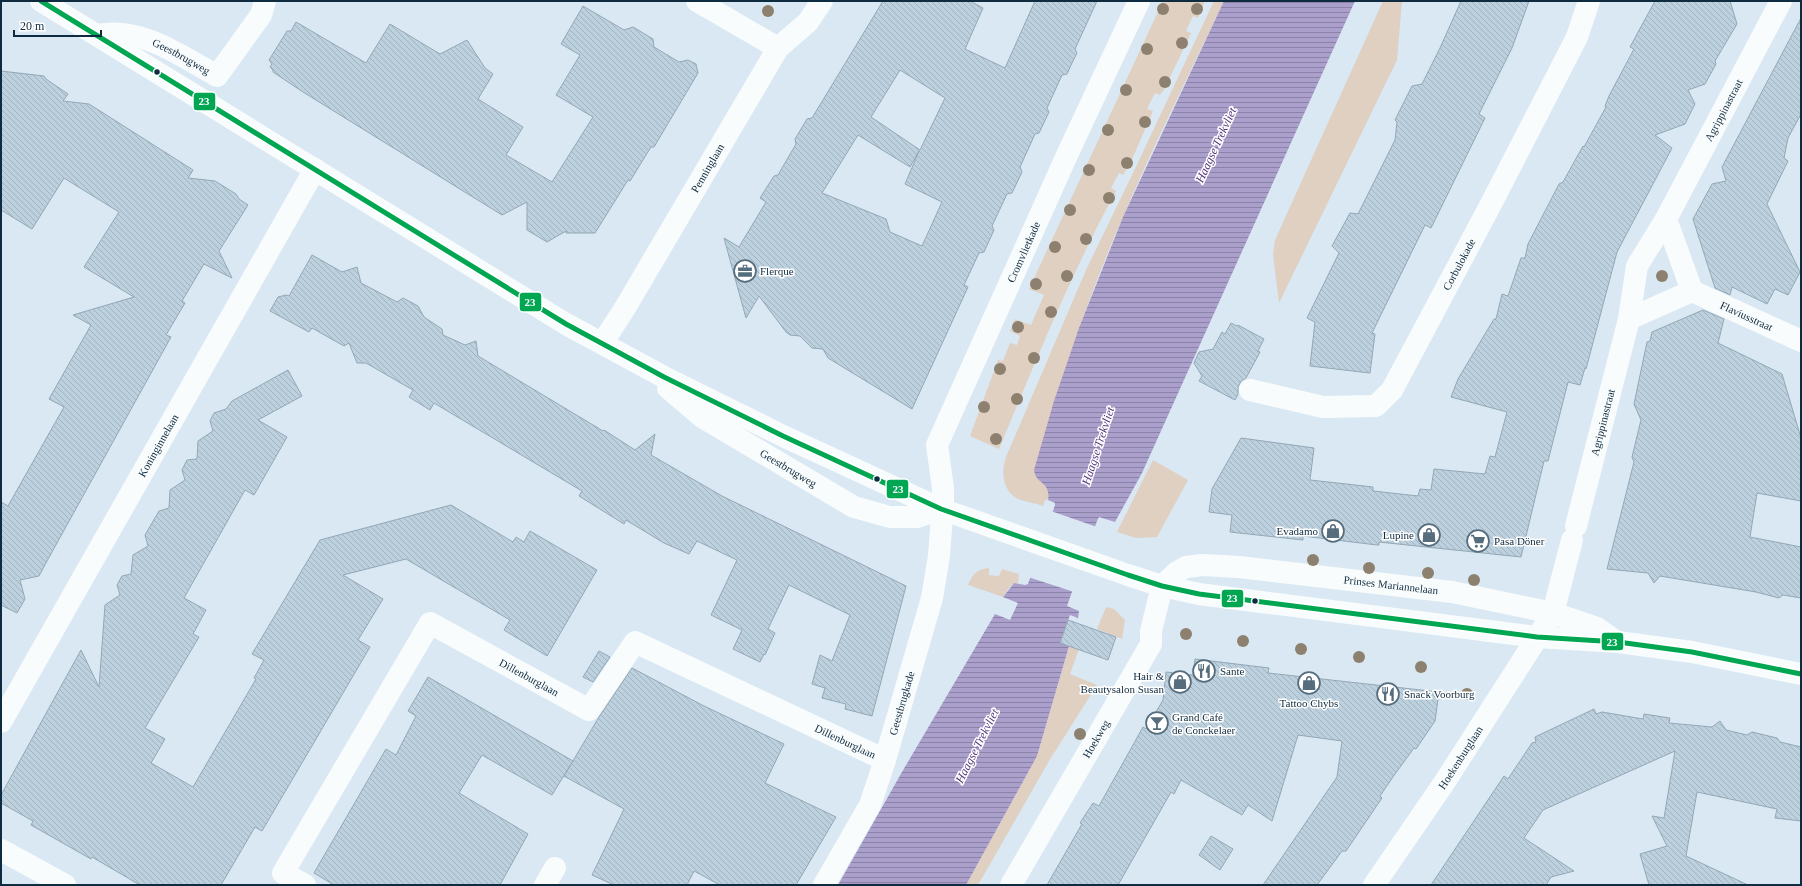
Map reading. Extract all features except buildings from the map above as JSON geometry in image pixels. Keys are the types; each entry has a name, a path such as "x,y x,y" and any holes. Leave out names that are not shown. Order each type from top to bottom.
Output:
{"street":[{"name":"Geestbrugweg","path":"41,1 566,324 603,342 654,372 783,436 941,509 1103,566"},
{"name":"Geestbrugweg","path":"97,35 124,33 160,44 217,76 261,15 265,1"},
{"path":"697,1 778,48"},
{"name":"Penninglaan","path":"603,342 625,308 778,48 808,22 822,1"},
{"name":"Cromvlietkade","path":"941,509 943,488 937,445 1067,155 1139,1"},
{"name":"Corbulokade","path":"1250,390 1323,408 1376,406 1392,390 1491,204 1577,37 1589,1"},
{"name":"Agrippinastraat","path":"1544,626 1574,533 1629,319 1637,266 1666,219 1781,1"},
{"name":"Koninginnelaan","path":"1,722 315,169"},
{"path":"1629,319 1692,290 1666,219"},
{"name":"Flaviusstraat","path":"1692,290 1801,341"},
{"name":"Geestbrugweg","path":"654,372 665,386 702,417 854,507 890,517 917,517 941,509"},
{"name":"Geestbrugkade","path":"824,885 870,805 885,760 932,598 939,556 941,509"},
{"name":"Prinses Mariannelaan","path":"1162,586 1177,572 1186,568 1202,565 1239,567 1417,587 1452,592 1544,626 1618,642 1692,652 1801,674"},
{"name":"Prinses Mariannelaan","path":"1103,566 1162,586 1206,595 1544,626 1597,628 1618,642"},
{"name":"Hoekweg","path":"1011,885 1151,644 1151,631 1162,586"},
{"name":"Dillenburglaan","path":"305,885 283,872 430,623 589,710 635,642 885,760"},
{"name":"Hoekenburglaan","path":"1374,885 1457,764 1544,626"},
{"path":"1,850 65,885"}],"shaded area":[{"path":"1163,1 1205,1 1198,18 1193,16 1186,31 1191,33 1164,90 1160,95 1155,93 1147,109 1153,111 1133,157 1123,175 1119,173 1111,188 1116,191 1069,286 999,449 970,436 998,360 1003,361 1010,343 1017,345 1020,336 1010,331 1015,319 1031,325 1044,295 1029,289"},
{"path":"1214,1 1224,1 1123,217 1098,278 1064,373 1035,468 1049,491 1048,500 1045,500 1043,506 1018,499 1006,486 1003,474 1004,462 1086,270"},
{"path":"1383,1 1402,1 1397,60 1279,303 1273,255 1275,240"},
{"path":"1153,460 1188,480 1157,537 1136,538 1117,532"},
{"path":"989,568 989,575 999,576 1002,569 1019,574 1018,583 1013,584 1003,597 968,585 971,578 976,573"},
{"path":"1106,607 1114,609 1125,620 1122,639 1097,629"},
{"path":"1069,646 1079,649 1070,674 1097,685 1049,761 978,885 966,885 1037,756"}],"water":[{"name":"Haagse Trekvliet","path":"1224,1 1355,1 1142,473 1115,522 1099,517 1097,521 1067,606 1079,611 1078,618 1070,615 1060,643 1069,646 1037,756 966,885 838,885 902,772 995,614 1010,620 1018,603 1003,597 1014,583 1025,585 1028,584 1055,505 1055,503 1048,500 1047,489 1037,478 1034,470 1054,401 1079,328 1123,217"}],"pier":[{"path":"1051,511 1097,527 1074,592 1028,577"}],"transit line":[{"name":"23","path":"41,1 566,324 664,377 783,436 941,509 1128,575 1162,586 1199,594 1537,637 1618,642 1692,652 1801,674"}],"place":[{"name":"Flerque","path":"745,271"},
{"name":"Evadamo","path":"1333,531"},
{"name":"Lupine","path":"1429,535"},
{"name":"Pasa Döner","path":"1478,541"},
{"name":"Sante","path":"1204,671"},
{"name":"Hair & Beautysalon Susan","path":"1180,682"},
{"name":"Tattoo Chybs","path":"1309,683"},
{"name":"Snack Voorburg","path":"1388,694"},
{"name":"Grand Café de Conckelaer","path":"1157,723"}]}
